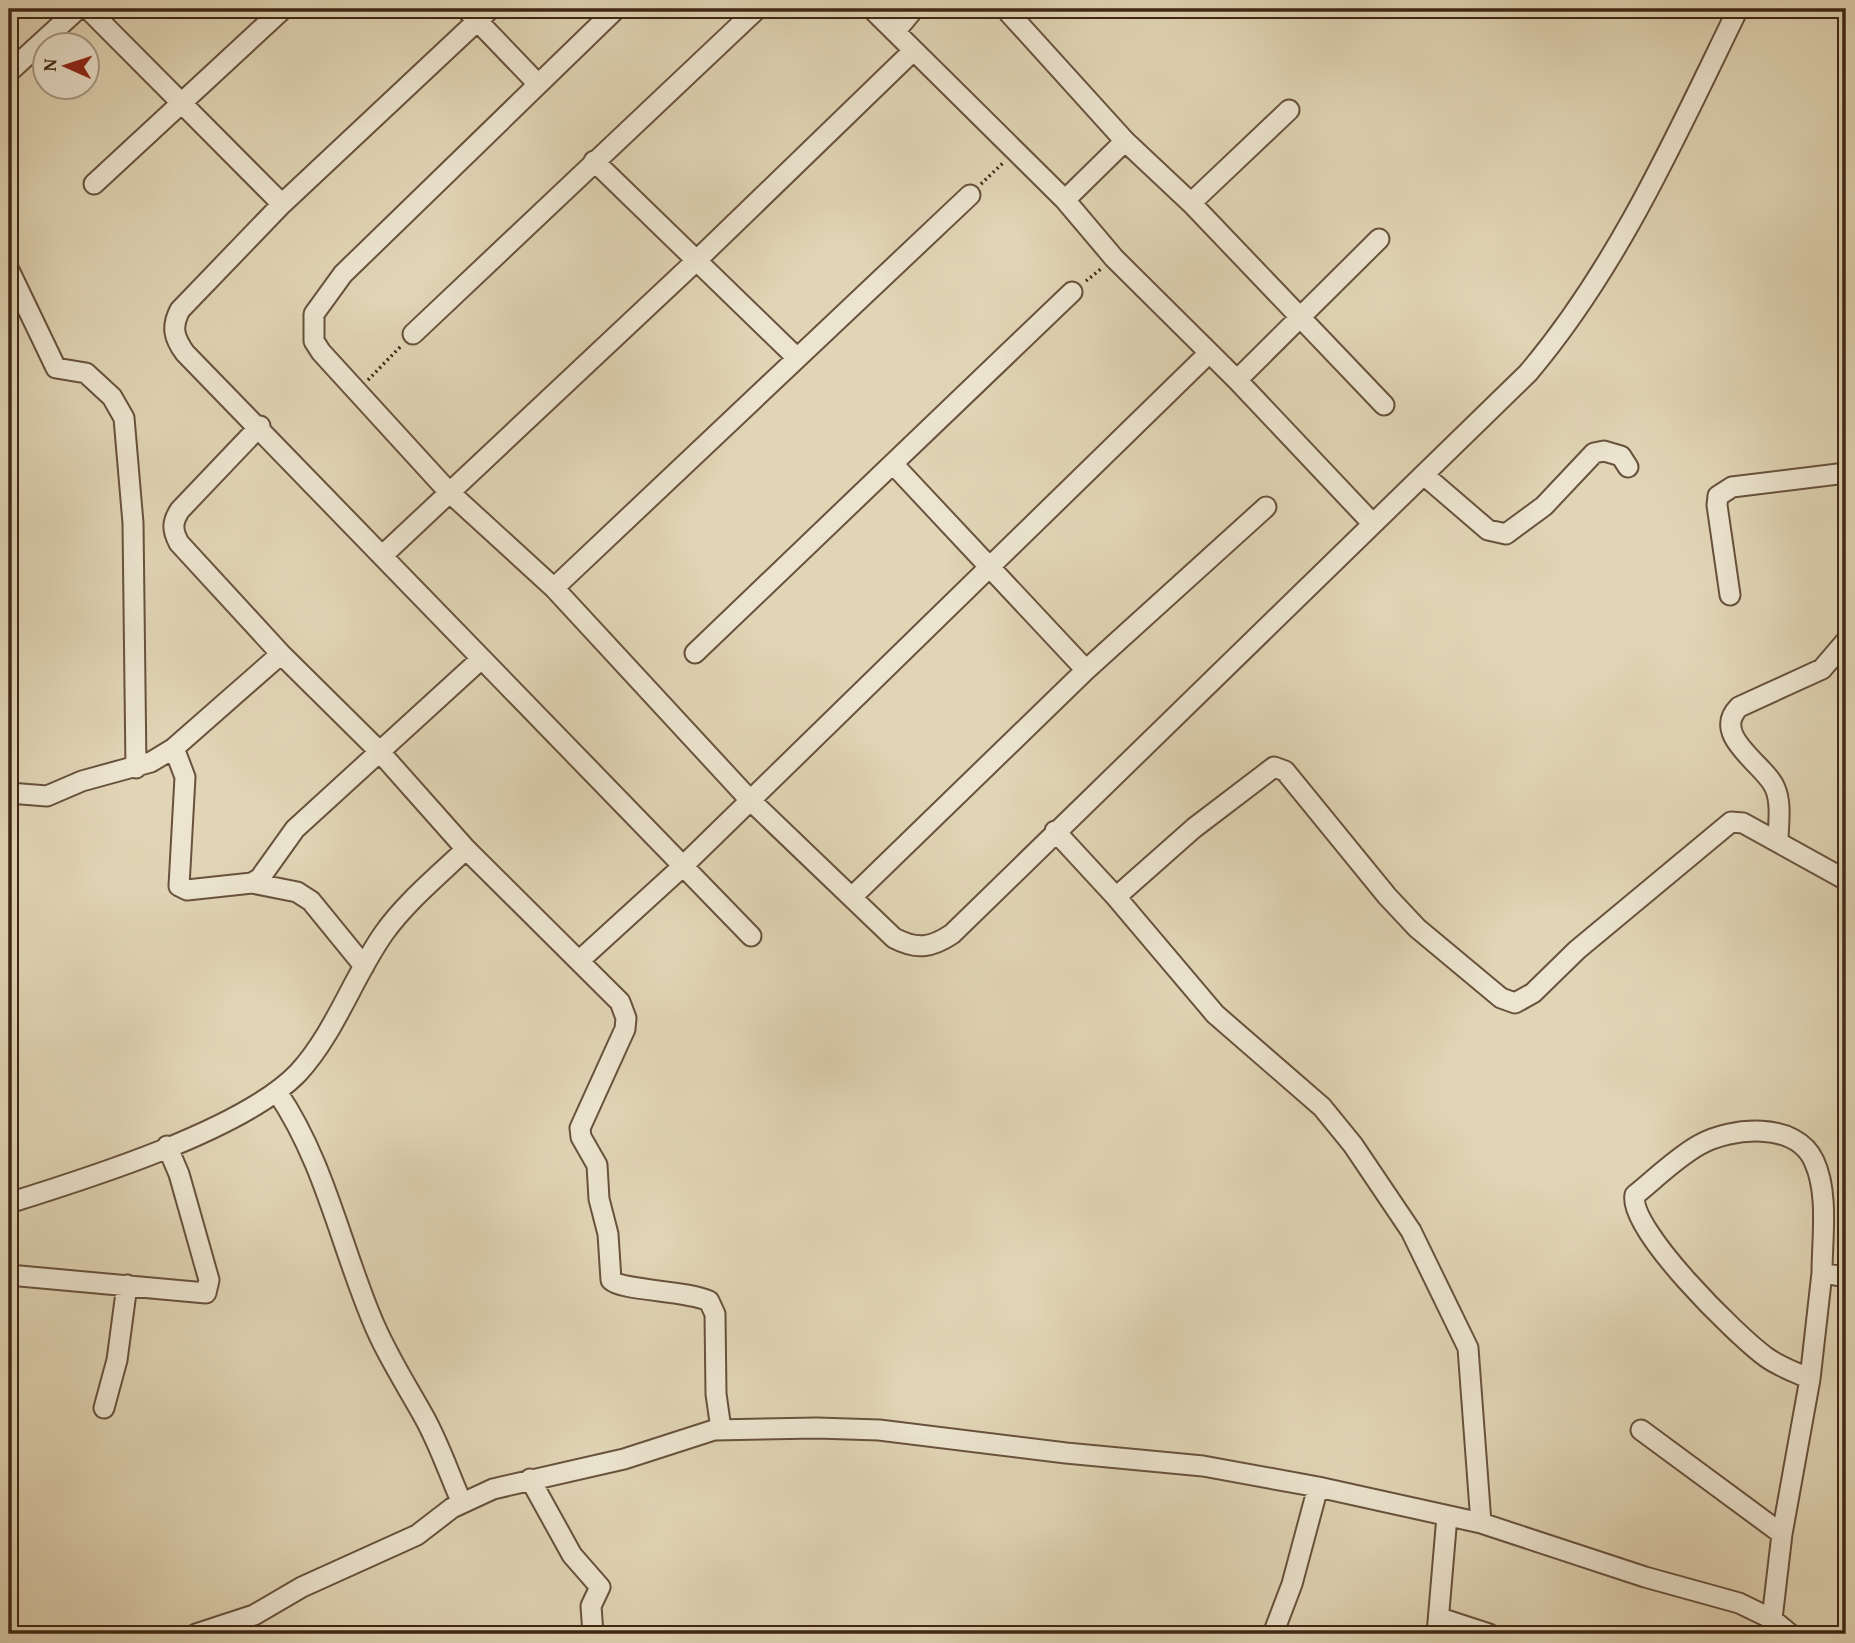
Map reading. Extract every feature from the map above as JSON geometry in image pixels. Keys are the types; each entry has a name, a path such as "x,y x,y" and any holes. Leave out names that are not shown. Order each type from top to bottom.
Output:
{"street":[{"path":"9,72 78,9"},
{"path":"88,9 282,204"},
{"path":"94,184 283,9"},
{"path":"617,9 343,274 314,314 314,341 356,392 448,491 554,588 749,799 894,938 921,948 936,944 952,934 1055,831 1513,389 1574,316 1667,153 1738,9"},
{"path":"413,334 757,9"},
{"path":"872,9 1065,200 1114,258 1237,380 1373,524"},
{"path":"895,32 914,9"},
{"path":"538,84 478,13 282,204 180,310 174,322 174,335 185,352 260,426 480,660 751,936"},
{"path":"1009,13 1125,141 1191,203 1384,405"},
{"path":"383,555 448,491 696,261 913,51"},
{"path":"1191,203 1289,110"},
{"path":"1065,200 1125,141"},
{"path":"594,161 797,358"},
{"path":"554,588 970,195"},
{"path":"1237,380 1379,239"},
{"path":"9,270 56,368 86,373 112,397 123,413 133,523 136,768"},
{"path":"695,653 1072,292"},
{"path":"580,960 682,867 1208,354"},
{"path":"260,426 180,510 173,529 179,543 281,654 379,751 466,849 620,1002 626,1018 625,1029 580,1128 581,1137 597,1165 598,1199 608,1234 611,1280 623,1286 693,1294 709,1301 715,1314 716,1394 721,1429"},
{"path":"1424,475 1489,530 1506,534 1544,506 1594,453 1604,451 1621,456 1628,467"},
{"path":"894,465 1086,670"},
{"path":"1730,595 1718,496 1732,488 1846,473"},
{"path":"853,896 1086,670 1266,507"},
{"path":"1778,842 1776,790 1765,773 1744,754 1732,727 1732,716 1739,707 1822,669 1846,641"},
{"path":"9,793 47,796 82,781 136,768 174,748 281,654"},
{"path":"252,883 265,873 295,829 480,660"},
{"path":"174,748 186,777 179,886 187,890 252,883 296,892 311,901 364,966"},
{"path":"1116,897 1248,784 1270,768 1278,767 1285,771 1387,897 1418,928 1501,998 1515,1003 1533,993 1577,950 1724,826 1743,823 1846,880"},
{"path":"1055,831 1116,897 1215,1014 1322,1107 1353,1145 1411,1231 1468,1348 1481,1523"},
{"path":"9,1203 73,1183 167,1146 230,1118 277,1092 312,1056 364,966 394,921 466,849"},
{"path":"277,1092 296,1119 344,1238 371,1318 429,1428 462,1503"},
{"path":"1772,1619 1783,1534 1810,1379 1822,1273 1819,1176 1807,1148 1794,1137 1765,1132 1708,1141 1635,1195 1635,1208 1663,1251 1710,1308 1768,1359 1810,1379"},
{"path":"9,1275 127,1284 200,1295 208,1289 209,1280 196,1233 167,1146"},
{"path":"1822,1273 1846,1277"},
{"path":"104,1408 117,1360 127,1284"},
{"path":"196,1634 254,1615 302,1587 417,1535 462,1503 493,1489 624,1459 721,1429 879,1430 1066,1453 1203,1466 1318,1487 1481,1523 1645,1577 1739,1603 1772,1619 1790,1634"},
{"path":"1641,1430 1783,1534"},
{"path":"530,1479 572,1555 600,1587 591,1606 593,1634"},
{"path":"1273,1634 1292,1584 1318,1487"},
{"path":"1447,1516 1438,1626 1489,1634"}],"path":[{"path":"970,195 1015,151"},
{"path":"1072,292 1114,258"},
{"path":"356,392 413,334"}]}
